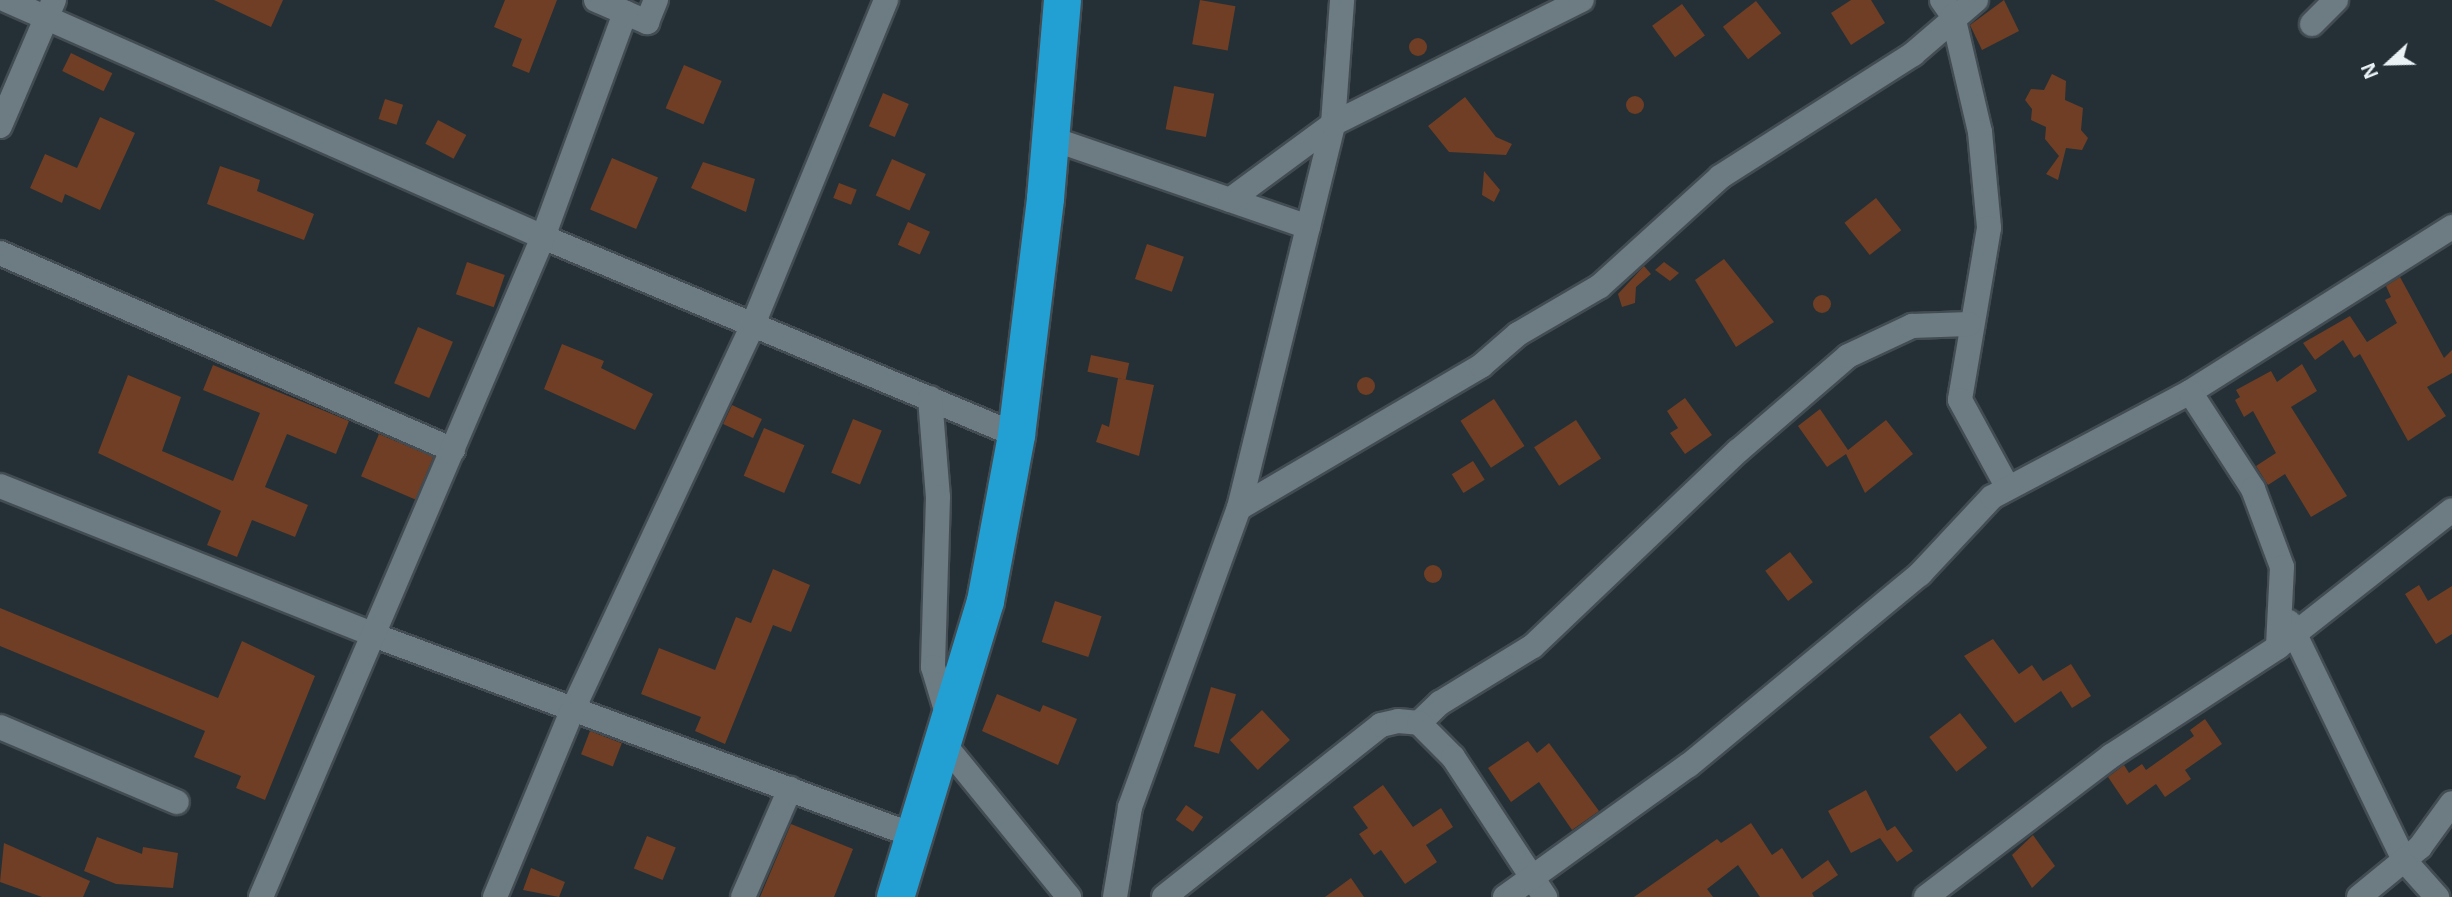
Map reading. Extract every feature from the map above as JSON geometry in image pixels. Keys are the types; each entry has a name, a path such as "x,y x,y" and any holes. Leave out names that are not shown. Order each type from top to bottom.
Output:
{"highway":[{"path":"895,897 947,734 985,601 1016,435 1050,138 1062,0"}],"street":[{"path":"6,0 50,9 543,237 754,322 1016,435"},
{"path":"596,0 647,22 656,0"},
{"path":"495,897 573,709 754,322 886,0"},
{"path":"1115,897 1130,807 1239,508 1334,124 1342,0"},
{"path":"1230,200 1334,124 1582,0"},
{"path":"1239,508 1481,366 1518,334 1600,286 1720,177 1913,54 1948,8 1976,0"},
{"path":"2312,24 2336,0"},
{"path":"1948,8 1980,132 1989,228 1969,324 1959,400 2008,488"},
{"path":"0,126 50,9"},
{"path":"261,897 376,636 543,237 625,13"},
{"path":"1050,138 1308,227"},
{"path":"1505,897 1539,887 1689,765 1920,574 1992,497 2190,392 2452,228"},
{"path":"0,253 453,450"},
{"path":"1164,897 1381,725 1419,723 1440,703 1533,646 1738,451 1849,355 1912,326 1969,324"},
{"path":"2190,392 2253,489 2282,568 2280,604 2286,640 2404,860 2437,897"},
{"path":"930,398 938,496 933,667 947,734 1069,897"},
{"path":"0,486 376,636 915,836"},
{"path":"1926,897 2111,756 2286,640 2452,510"},
{"path":"1419,723 1453,757 1539,887"},
{"path":"0,727 177,802"},
{"path":"743,897 790,789"},
{"path":"2359,897 2404,860 2452,803"}],"building":[{"path":"214,0 283,0 271,27"},
{"path":"505,0 557,0 529,73 512,66 522,39 494,27"},
{"path":"1200,0 1235,6 1228,51 1192,44"},
{"path":"1851,0 1871,0 1885,23 1851,45 1831,13"},
{"path":"2004,0 2019,31 1982,50 1970,25"},
{"path":"1756,1 1781,33 1748,59 1723,27"},
{"path":"1682,4 1705,36 1675,57 1652,26"},
{"path":"1418,38 1424,41 1427,47 1424,53 1418,56 1412,53 1409,47 1412,41"},
{"path":"71,53 112,73 104,91 62,71"},
{"path":"684,65 722,81 703,124 666,108"},
{"path":"2052,74 2066,81 2065,100 2083,108 2081,130 2088,138 2082,150 2066,148 2058,180 2046,174 2059,156 2045,139 2046,127 2031,120 2032,109 2025,100 2031,89 2044,90"},
{"path":"1174,86 1214,94 1206,137 1166,129"},
{"path":"883,93 909,104 895,137 869,126"},
{"path":"1635,96 1641,99 1644,105 1641,111 1635,114 1629,111 1626,105 1629,99"},
{"path":"1465,97 1496,137 1512,144 1506,155 1449,152 1428,126"},
{"path":"385,99 403,105 397,125 379,119"},
{"path":"100,117 135,133 100,210 65,194 62,203 30,188 45,154 77,168"},
{"path":"438,120 466,135 454,159 425,144"},
{"path":"612,158 658,178 636,229 590,210"},
{"path":"892,159 926,174 910,211 876,196"},
{"path":"703,162 755,179 746,212 691,188"},
{"path":"220,166 260,180 257,191 314,214 304,240 207,204"},
{"path":"1484,171 1500,190 1494,202 1482,195"},
{"path":"839,183 857,190 851,205 833,198"},
{"path":"1876,198 1901,230 1870,255 1844,223"},
{"path":"908,222 930,232 920,255 898,245"},
{"path":"1147,244 1184,257 1172,292 1135,279"},
{"path":"1724,259 1774,322 1736,347 1695,280"},
{"path":"467,262 505,275 494,307 456,294"},
{"path":"1664,262 1679,273 1670,281 1655,270"},
{"path":"1644,266 1651,274 1636,287 1635,303 1622,307 1618,294"},
{"path":"2400,277 2444,358 2452,350 2452,373 2427,387 2446,416 2408,441 2360,354 2354,358 2343,340 2315,360 2303,343 2350,316 2367,342 2397,323 2385,300 2391,297 2386,286"},
{"path":"1822,295 1828,298 1831,304 1828,310 1822,313 1816,310 1813,304 1816,298"},
{"path":"418,327 453,342 429,398 394,383"},
{"path":"562,344 604,361 601,368 653,394 635,430 544,389"},
{"path":"1091,355 1129,363 1126,380 1087,372"},
{"path":"2302,364 2317,391 2291,407 2347,496 2311,517 2285,474 2268,485 2256,466 2276,453 2253,411 2244,417 2235,400 2240,397 2236,390 2271,371 2277,382"},
{"path":"213,365 349,421 336,454 287,434 265,487 308,505 295,537 252,520 237,557 207,545 221,511 98,453 128,375 181,397 162,451 233,481 260,413 203,390"},
{"path":"1366,377 1372,380 1375,386 1372,392 1366,395 1360,392 1357,386 1360,380"},
{"path":"1118,378 1154,385 1139,456 1096,442 1102,424 1109,427"},
{"path":"1685,398 1712,435 1685,454 1670,433 1678,428 1667,411"},
{"path":"1494,399 1524,446 1491,468 1460,421"},
{"path":"732,405 762,419 753,438 723,424"},
{"path":"1820,409 1848,450 1886,420 1913,454 1865,493 1846,454 1827,467 1798,426"},
{"path":"853,419 882,431 860,484 831,473"},
{"path":"1576,420 1601,459 1559,486 1534,447"},
{"path":"764,428 805,445 784,493 744,476"},
{"path":"379,434 433,457 415,499 361,476"},
{"path":"1473,461 1485,480 1463,493 1452,474"},
{"path":"1790,552 1813,582 1788,601 1765,571"},
{"path":"1433,565 1439,568 1442,574 1439,580 1433,583 1427,580 1424,574 1427,568"},
{"path":"773,569 810,585 791,632 773,625 725,744 695,731 701,717 641,694 659,648 715,670 736,617 751,623"},
{"path":"2419,585 2428,601 2452,586 2452,634 2436,644 2405,594"},
{"path":"1055,601 1102,616 1088,657 1042,642"},
{"path":"0,608 218,698 242,641 315,676 265,800 236,788 241,776 194,757 205,731 0,646"},
{"path":"1993,639 2019,674 2032,665 2043,681 2071,664 2091,696 2072,708 2061,691 2015,723 1964,656"},
{"path":"1211,687 1236,694 1219,754 1194,747"},
{"path":"997,694 1040,712 1043,705 1077,719 1058,765 982,731"},
{"path":"1262,710 1290,740 1258,770 1230,740"},
{"path":"1960,713 1987,748 1956,772 1929,737"},
{"path":"2205,719 2222,744 2185,770 2191,779 2165,797 2156,784 2127,805 2108,777 2124,765 2129,773 2142,764 2146,770 2194,736 2190,730"},
{"path":"590,731 622,743 613,767 581,754"},
{"path":"1528,741 1537,753 1549,743 1599,811 1572,830 1539,782 1511,802 1488,768"},
{"path":"1383,785 1413,827 1441,808 1453,827 1426,845 1437,862 1405,884 1381,850 1374,855 1359,834 1368,828 1353,807"},
{"path":"1866,790 1887,831 1895,826 1913,851 1897,862 1880,838 1851,853 1828,811"},
{"path":"1186,805 1203,817 1193,832 1176,820"},
{"path":"1751,823 1772,855 1782,848 1802,879 1828,860 1838,875 1812,893 1814,897 1760,897 1738,865 1707,889 1713,897 1634,897 1717,839 1721,843"},
{"path":"791,824 853,849 834,897 760,897"},
{"path":"2033,835 2055,866 2032,888 2012,855"},
{"path":"647,836 676,848 663,880 634,868"},
{"path":"97,837 142,854 143,847 178,853 173,888 116,884 84,871"},
{"path":"4,843 90,881 83,897 42,897 0,882"},
{"path":"531,868 565,882 559,897 523,890"},
{"path":"1351,878 1364,897 1325,897"}]}
